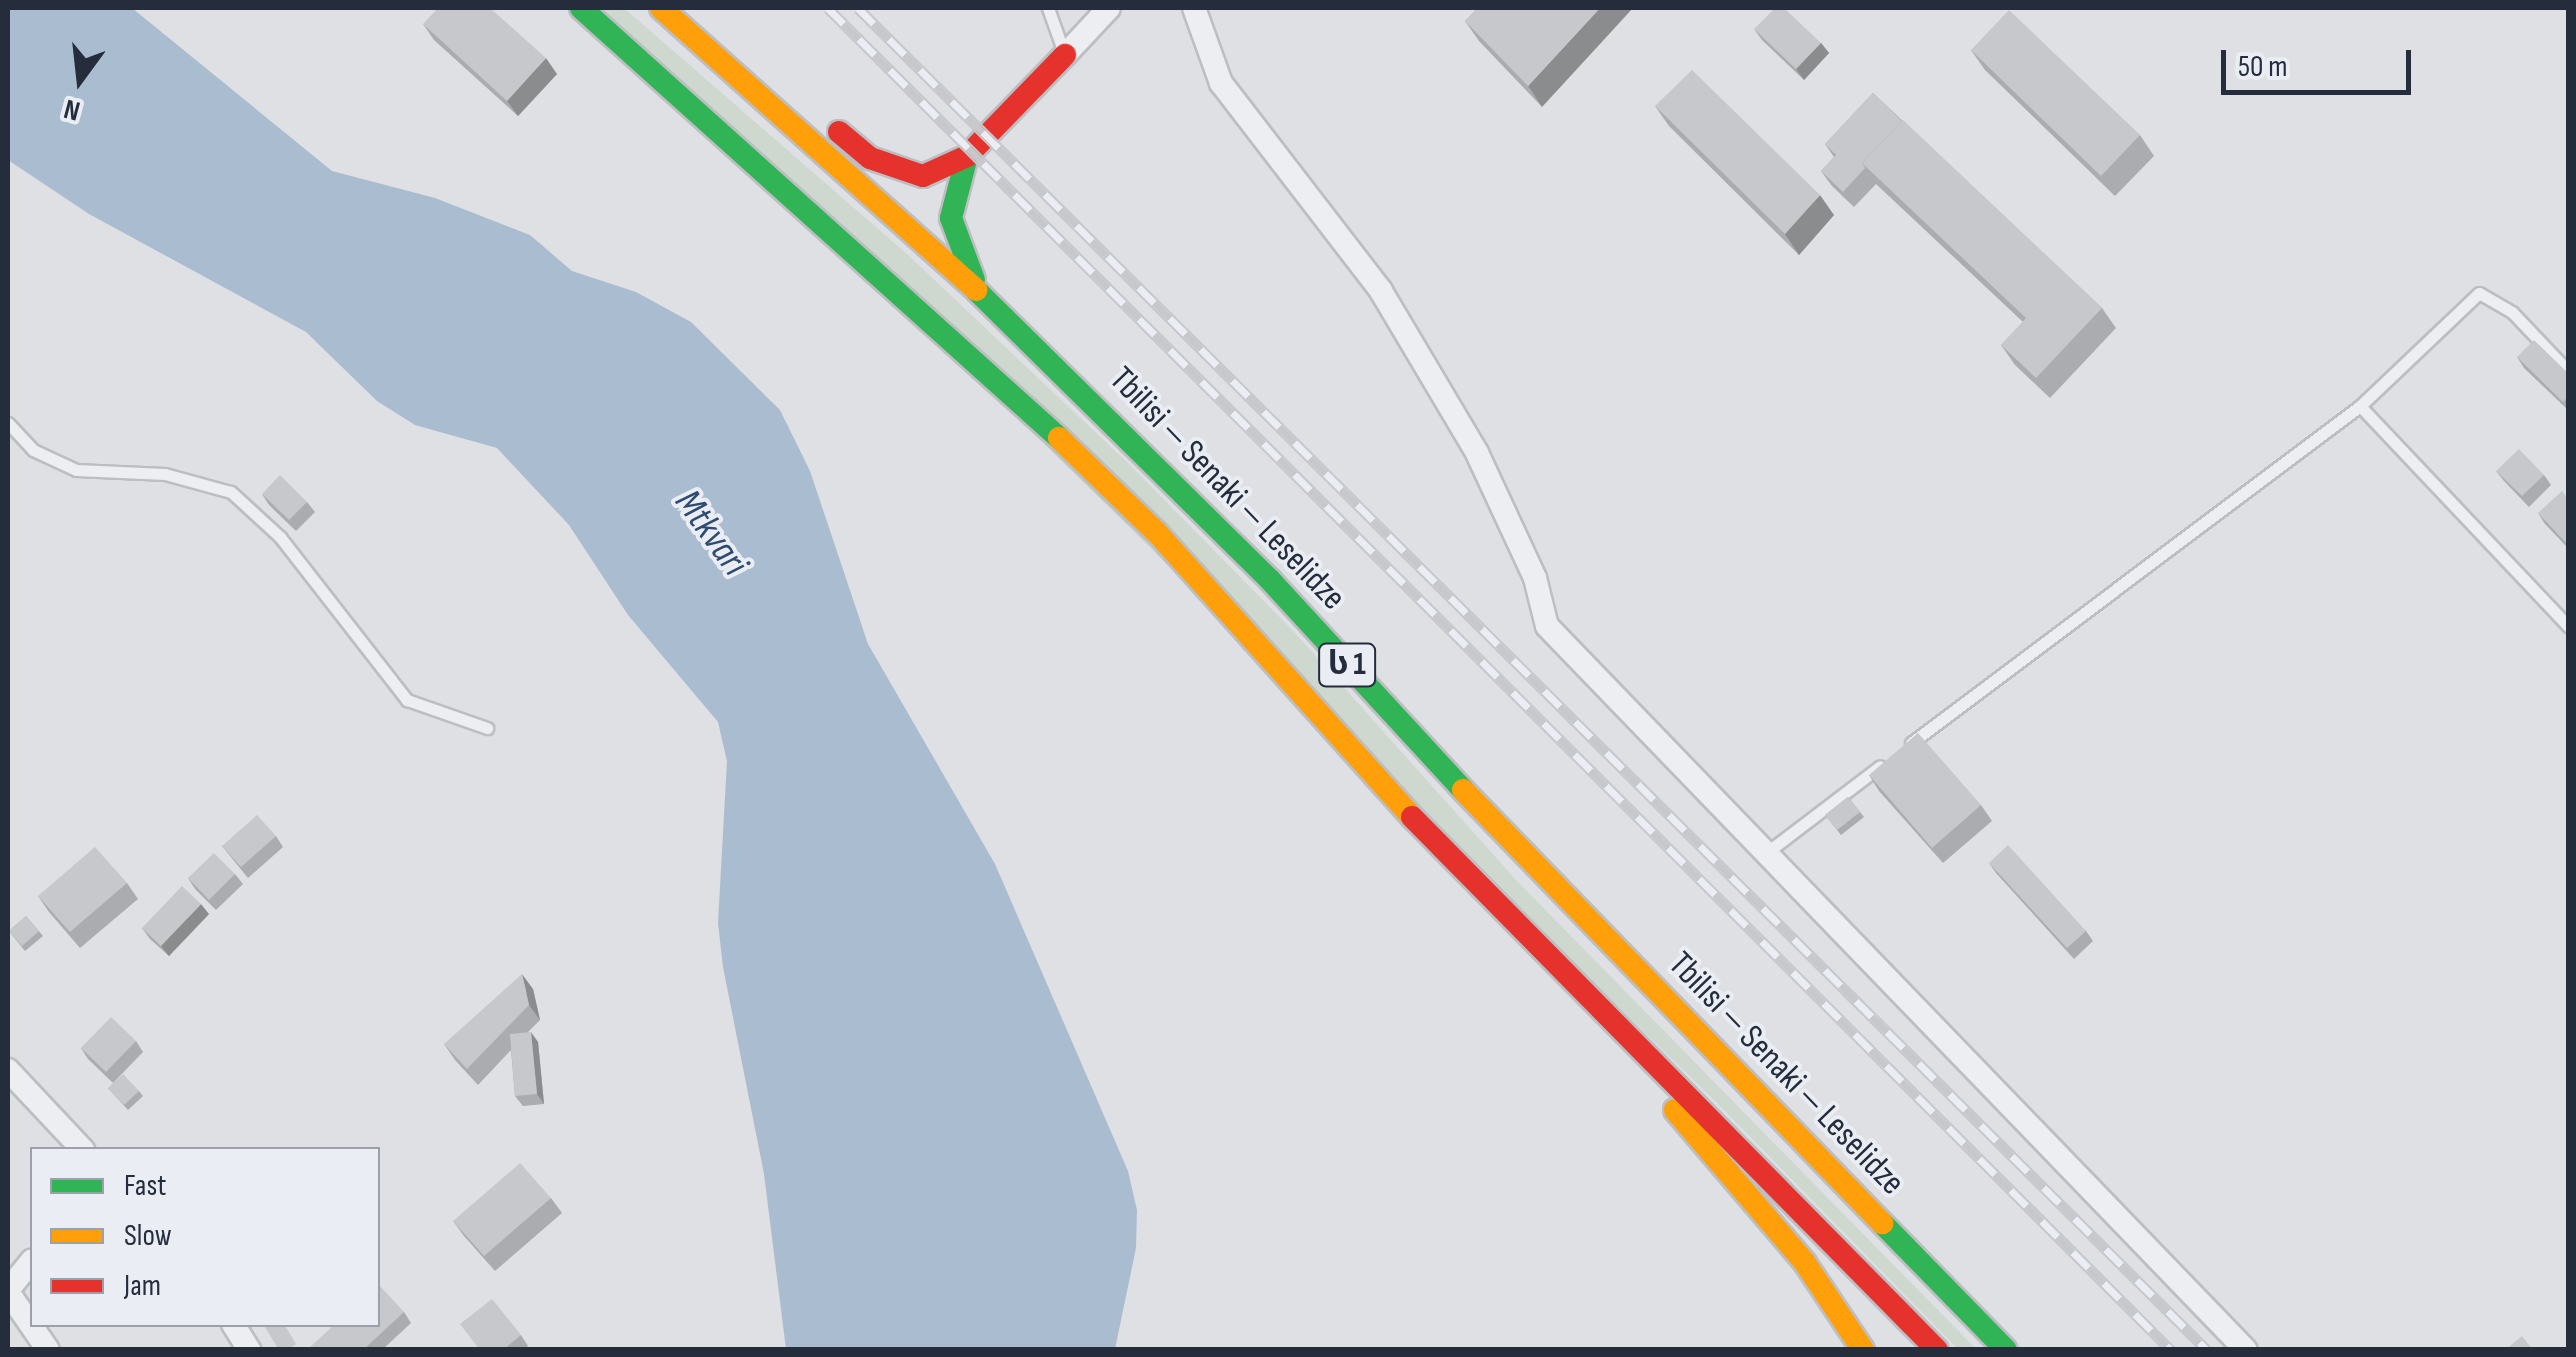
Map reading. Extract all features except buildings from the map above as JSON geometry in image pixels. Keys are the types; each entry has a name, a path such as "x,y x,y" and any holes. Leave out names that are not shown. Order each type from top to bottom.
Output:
{"main road":[{"name":"ს 1","path":"581,8 983,366 1159,535 1365,769 1937,1350"},
{"name":"Tbilisi — Senaki — Leselidze","path":"661,8 979,290 1270,580 1513,845 2006,1350"},
{"path":"745,79 796,96 870,158 900,172 924,176 967,156 1066,55"},
{"path":"967,156 951,218 979,290"},
{"path":"1573,979 1805,1263 1863,1350"}],"street":[{"path":"1066,55 1109,8"},
{"path":"1194,8 1220,83 1381,291 1478,453 1535,578 1547,626 2246,1350"},
{"path":"8,1070 80,1147"},
{"path":"30,1263 8,1291 30,1323"},
{"path":"32,1327 48,1350"},
{"path":"235,1327 249,1350"}],"lane":[{"path":"1048,8 1066,55"},
{"path":"1766,852 2360,406 2479,293 2512,312 2568,371"},
{"path":"2360,406 2568,626"},
{"path":"8,422 33,450 76,470 166,474 231,492 280,537 407,700 487,728"}],"shaded area":[{"path":"599,8 624,8 907,254 1130,465 1297,635 1516,880 1976,1349 1958,1349 1722,1108"}],"water":[{"name":"Mtkvari","path":"8,8 132,8 332,171 435,198 530,235 572,271 636,292 691,322 780,410 810,471 868,644 995,864 1128,1171 1137,1210 1136,1248 1115,1349 786,1349 764,1174 723,967 718,923 727,761 718,722 628,615 569,525 497,448 415,425 377,401 306,332 89,214 8,160"}],"railway":[{"path":"828,8 2171,1350"},
{"path":"858,8 2207,1350"}],"traffic: fast":[{"path":"581,8 1059,438"},
{"path":"967,156 951,218 974,280"},
{"path":"976,290 1270,580 1463,790"},
{"path":"1882,1223 2006,1350"}],"traffic: slow":[{"path":"661,8 976,290"},
{"path":"1059,438 1159,535 1412,817"},
{"path":"1463,790 1882,1223"},
{"path":"1675,1110 1805,1263 1863,1350"}],"traffic: jam":[{"path":"839,132 870,158 923,176 967,156 1065,55"},
{"path":"1412,817 1937,1350"}]}
